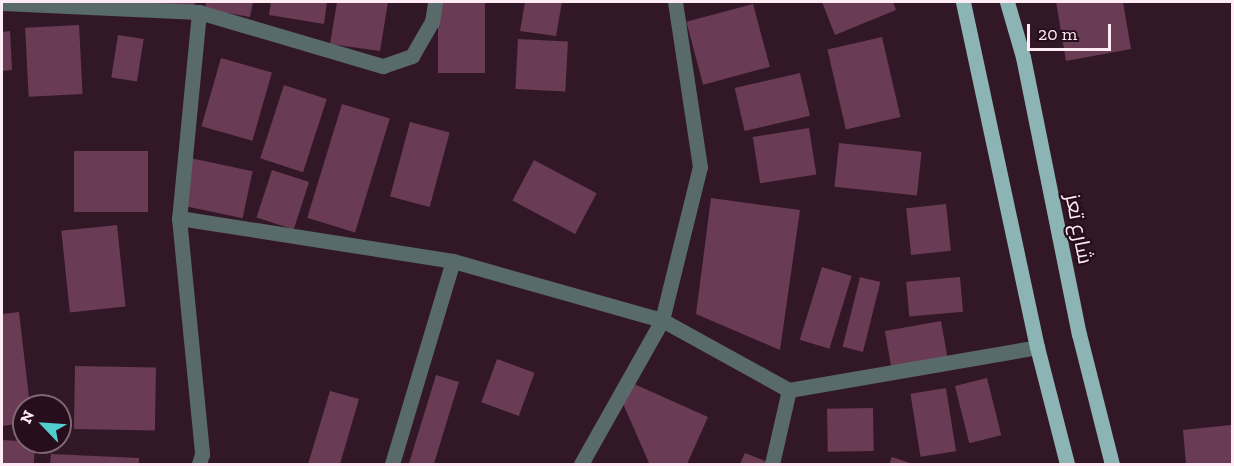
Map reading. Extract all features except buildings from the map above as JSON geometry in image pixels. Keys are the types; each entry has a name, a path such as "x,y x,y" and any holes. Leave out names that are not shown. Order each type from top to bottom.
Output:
{"main road":[{"path":"963,2 1037,347 1067,465"},
{"name":"شارع تعز","path":"1007,2 1023,57 1079,334 1112,465"}],"street":[{"path":"2,3 199,12 383,66 412,56 432,22 435,2"},
{"path":"581,465 662,320 700,167 675,2"},
{"path":"199,12 179,218 202,454 199,465"},
{"path":"179,218 453,261 662,320 789,390 1037,347"},
{"path":"392,465 453,261"},
{"path":"772,465 789,390"}]}
